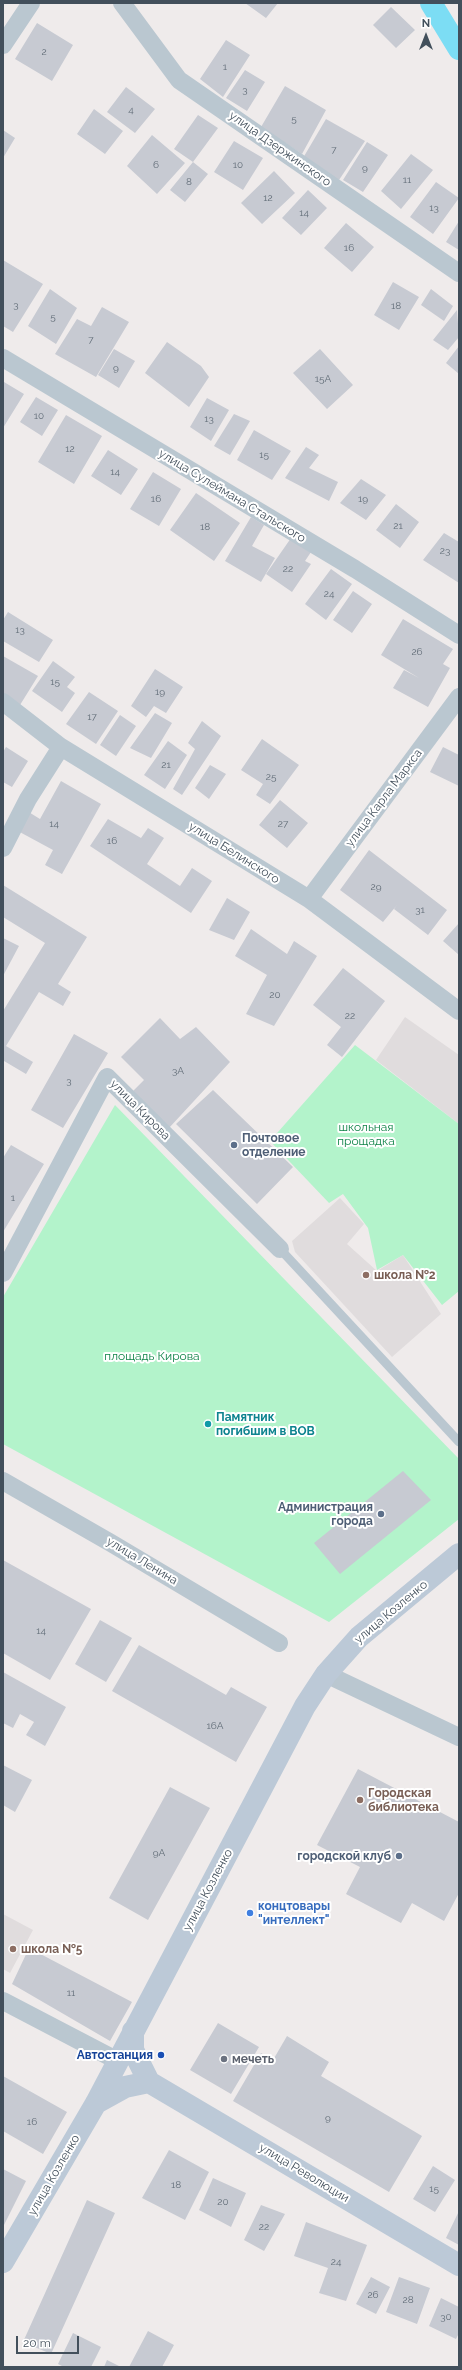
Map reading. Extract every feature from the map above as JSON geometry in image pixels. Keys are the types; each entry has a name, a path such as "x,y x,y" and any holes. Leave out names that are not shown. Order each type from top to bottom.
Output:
{"street":[{"path":"3,45 31,3"},
{"name":"улица Дзержинского","path":"122,3 179,80 459,273"},
{"name":"улица Сулеймана Стальского","path":"3,358 355,569 459,636"},
{"name":"улица Карла Маркса","path":"309,899 459,697"},
{"name":"улица Белинского","path":"3,702 61,747 309,899 459,1011"},
{"path":"3,848 28,799 61,747"},
{"name":"улица Кирова","path":"3,1273 107,1077 280,1249"},
{"name":"улица Ленина","path":"3,1482 111,1543 279,1643"},
{"name":"улица Козленко","path":"3,2262 96,2103 305,1706 326,1674 359,1637 459,1554"},
{"path":"326,1674 459,1737"},
{"path":"3,2001 118,2062"},
{"path":"96,2103 125,2087 149,2082 133,2050 133,2031"},
{"name":"улица Революции","path":"149,2082 459,2265"}],"lane":[{"path":"280,1249 459,1442"}],"shaded area":[{"path":"405,1017 459,1055 459,1124 376,1060"},
{"name":"школа №2","path":"340,1198 364,1224 347,1244 377,1271 403,1255 441,1314 392,1357 295,1252 292,1241"},
{"name":"школа №5","path":"3,1914 33,1930 10,1973 3,1969"}],"green space":[{"name":"школьная прощадка","path":"355,1045 459,1124 459,1291 442,1305 403,1255 377,1270 368,1228 343,1194 329,1203 270,1141"},
{"name":"площадь Кирова","path":"115,1105 459,1459 459,1519 329,1622 3,1444 3,1297"}],"building":[{"path":"245,3 278,3 266,18"},
{"path":"391,7 415,30 396,48 373,25"},
{"path":"37,23 73,45 52,81 15,59"},
{"path":"226,40 250,55 223,97 200,79"},
{"path":"245,70 265,82 247,111 226,98"},
{"path":"285,86 326,110 302,154 261,127"},
{"path":"126,87 155,109 135,133 107,112"},
{"path":"94,109 123,131 105,154 77,134"},
{"path":"198,115 218,128 193,162 174,149"},
{"path":"326,119 365,141 339,180 303,158"},
{"path":"3,130 15,138 3,158"},
{"path":"152,135 185,163 157,194 127,166"},
{"path":"234,141 263,158 243,190 214,172"},
{"path":"367,142 388,155 363,192 343,180"},
{"path":"411,154 433,170 401,209 381,191"},
{"path":"193,162 208,174 185,202 170,190"},
{"path":"274,171 295,193 262,224 241,203"},
{"path":"436,182 459,198 433,234 410,217"},
{"path":"308,190 327,208 301,235 282,218"},
{"path":"459,221 459,250 446,242"},
{"path":"346,223 374,247 352,272 324,248"},
{"path":"3,260 43,284 13,332 3,326"},
{"path":"393,282 419,297 399,330 374,315"},
{"path":"50,289 77,308 56,344 28,326"},
{"path":"431,289 453,306 444,321 421,305"},
{"path":"102,307 129,322 96,377 55,354 77,319 91,326"},
{"path":"457,310 459,337 448,350 433,340"},
{"path":"167,342 201,366 209,377 189,407 145,373"},
{"path":"459,346 459,374 446,363"},
{"path":"114,349 135,361 119,388 98,375"},
{"path":"320,349 353,385 327,409 293,373"},
{"path":"4,382 24,394 3,428 3,384"},
{"path":"36,397 58,410 42,436 20,422"},
{"path":"207,398 229,410 211,441 190,427"},
{"path":"234,414 250,421 230,455 214,446"},
{"path":"66,415 102,436 74,484 38,462"},
{"path":"254,430 291,451 272,480 237,460"},
{"path":"306,447 319,455 309,468 338,482 329,501 285,478"},
{"path":"108,450 138,469 121,495 91,476"},
{"path":"153,472 181,489 159,526 130,509"},
{"path":"361,479 386,495 366,520 340,503"},
{"path":"196,493 240,523 214,561 170,530"},
{"path":"396,504 419,522 400,548 376,530"},
{"path":"251,517 264,525 252,546 275,558 261,582 225,561"},
{"path":"444,533 459,542 459,583 423,560"},
{"path":"291,538 311,552 305,561 311,564 292,592 266,574"},
{"path":"331,569 352,584 326,620 305,604"},
{"path":"353,591 372,604 352,633 333,620"},
{"path":"8,612 53,640 39,662 3,641 3,620"},
{"path":"403,619 453,649 443,664 450,668 428,707 393,688 404,670 419,678 381,655"},
{"path":"3,656 38,676 20,705 3,695"},
{"path":"53,661 75,677 67,687 75,693 62,712 32,691"},
{"path":"155,669 183,687 166,713 154,706 146,717 131,706"},
{"path":"89,692 118,711 96,744 66,724"},
{"path":"155,713 172,723 151,758 130,748"},
{"path":"120,715 136,726 116,756 100,745"},
{"path":"202,721 221,736 182,795 173,789 195,749 188,743"},
{"path":"262,739 299,765 270,804 256,795 263,784 241,770"},
{"path":"168,741 187,755 165,789 144,775"},
{"path":"6,747 28,761 12,787 3,782 3,752"},
{"path":"443,747 459,755 459,786 430,772"},
{"path":"210,765 226,774 209,799 195,788"},
{"path":"61,781 101,804 62,874 45,865 53,850 16,830 27,811 40,819"},
{"path":"280,800 308,823 287,848 259,825"},
{"path":"108,819 141,838 148,828 164,838 147,864 180,886 192,868 212,881 191,913 90,846"},
{"path":"369,850 447,910 428,935 394,909 397,905 383,922 340,890"},
{"path":"3,885 87,937 58,984 71,992 63,1006 39,992 6,1046 33,1062 26,1074 4,1061 3,1062 3,1011 45,943 3,917"},
{"path":"227,898 250,912 234,940 209,930"},
{"path":"459,923 459,955 443,941"},
{"path":"251,929 287,954 294,941 317,956 274,1026 246,1014 267,975 235,956"},
{"path":"3,938 19,946 3,976"},
{"path":"343,968 385,1001 342,1057 327,1045 341,1027 313,1005"},
{"path":"160,1018 180,1039 196,1027 230,1062 169,1128 133,1091 144,1080 121,1057"},
{"path":"74,1034 108,1053 63,1128 31,1110"},
{"name":"Почтовое отделение","path":"213,1090 293,1167 257,1204 176,1124"},
{"path":"11,1145 44,1164 3,1232 3,1158"},
{"name":"Администрация города","path":"403,1471 431,1500 340,1574 314,1543"},
{"path":"3,1560 91,1609 50,1680 3,1653"},
{"path":"100,1620 132,1638 106,1682 75,1664"},
{"path":"139,1645 226,1695 231,1687 267,1707 236,1762 112,1691"},
{"path":"3,1672 66,1707 45,1746 26,1735 34,1722 20,1714 13,1728 3,1723"},
{"path":"3,1765 32,1780 15,1812 3,1805"},
{"name":"городской клуб","path":"358,1769 459,1822 459,1893 444,1921 412,1903 401,1923 346,1894 360,1867 317,1845"},
{"path":"170,1787 210,1808 148,1920 109,1898"},
{"path":"29,1948 132,2002 110,2041 12,1984"},
{"name":"мечеть","path":"218,2023 259,2047 231,2094 190,2070"},
{"path":"287,2036 329,2062 321,2076 422,2136 389,2192 233,2101 261,2053 273,2060"},
{"path":"3,2076 67,2112 43,2154 3,2131"},
{"path":"169,2150 209,2172 185,2220 142,2198"},
{"path":"433,2166 455,2180 435,2212 413,2199"},
{"path":"3,2169 26,2181 3,2227"},
{"path":"213,2178 246,2193 231,2227 199,2210"},
{"path":"87,2200 115,2213 51,2354 23,2342"},
{"path":"261,2205 285,2214 264,2251 244,2240"},
{"path":"459,2211 459,2245 446,2238"},
{"path":"306,2222 367,2245 346,2301 319,2293 328,2268 294,2256"},
{"path":"371,2277 390,2287 376,2314 356,2304"},
{"path":"399,2277 430,2288 417,2324 386,2312"},
{"path":"441,2298 459,2307 459,2333 456,2339 429,2326"},
{"path":"148,2331 174,2345 162,2367 129,2367"},
{"path":"73,2333 101,2347 91,2367 64,2367 58,2364"},
{"path":"107,2360 121,2367 104,2367"}],"waterway":[{"path":"431,3 459,49"}],"place":[{"name":"Почтовое отделение","path":"234,1145"},
{"name":"школа №2","path":"366,1275"},
{"name":"Памятник погибшим в ВОВ","path":"208,1424"},
{"name":"Администрация города","path":"381,1514"},
{"name":"Городская библиотека","path":"360,1800"},
{"name":"городской клуб","path":"399,1856"},
{"name":"концтовары \"интеллект\"","path":"250,1913"},
{"name":"школа №5","path":"13,1949"},
{"name":"Автостанция","path":"161,2055"},
{"name":"мечеть","path":"224,2059"}]}
